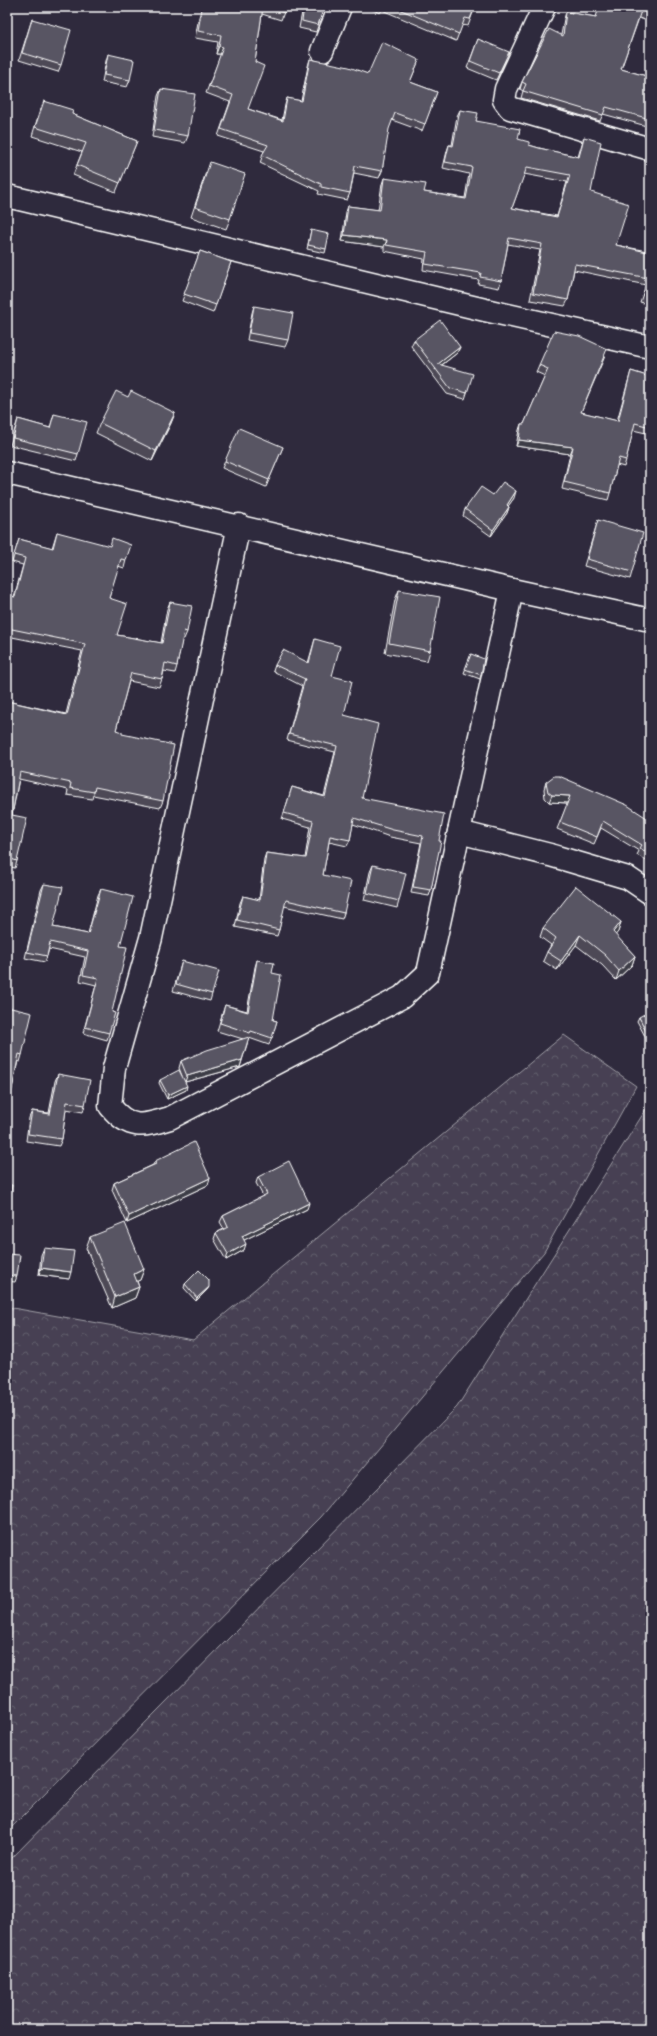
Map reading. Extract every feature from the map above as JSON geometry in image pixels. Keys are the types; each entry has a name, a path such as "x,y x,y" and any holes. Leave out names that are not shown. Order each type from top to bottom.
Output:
{"street":[{"path":"322,51 340,7"},
{"path":"544,7 506,89 504,100 510,108 650,148"},
{"path":"7,196 477,308 650,347"},
{"path":"7,473 239,525 512,590 650,620"},
{"path":"239,525 151,938 114,1068 110,1106 118,1116 129,1124 144,1125 170,1118 402,997 428,973 512,590"},
{"path":"459,832 550,855 628,878 650,894"}],"green space":[{"path":"564,1035 636,1086 544,1252 321,1517 7,1832 7,1307 193,1340"},
{"path":"650,1103 650,2029 7,2029 7,1863 457,1407"}],"building":[{"path":"202,7 263,7 255,62 264,66 248,109 283,121 287,98 302,101 310,59 349,67 368,74 382,42 419,60 410,82 437,92 425,124 395,113 389,129 382,171 355,166 350,193 321,187 321,184 262,155 268,145 221,129 233,95 209,86 223,47 219,46 221,35 198,31"},
{"path":"265,7 286,7 284,13"},
{"path":"304,7 324,7 318,25 302,21"},
{"path":"394,7 475,7 470,19 465,18 459,34"},
{"path":"599,7 650,7 650,14 641,11 621,69 650,77 650,119 606,107 603,115 523,91 526,84 522,82 549,29 563,36 566,12 596,17"},
{"path":"32,19 71,30 61,65 22,53"},
{"path":"478,39 509,52 499,73 470,61"},
{"path":"108,54 134,60 130,80 104,75"},
{"path":"161,89 195,94 188,136 154,130"},
{"path":"44,101 73,110 72,114 137,141 120,183 77,165 86,143 35,127"},
{"path":"460,110 478,113 476,121 520,129 518,139 529,142 529,145 539,148 579,157 584,137 601,142 591,192 629,204 616,245 647,252 650,243 650,298 643,295 648,278 575,264 568,300 533,293 542,244 509,238 501,281 480,277 481,273 425,264 427,252 386,245 387,240 344,235 348,206 380,210 384,178 426,184 424,192 466,199 472,167 445,162 449,145 453,146","holes":["527,167 570,175 557,217 512,208"]},
{"path":"210,162 245,174 230,219 195,207"},
{"path":"311,230 329,234 326,249 308,245"},
{"path":"200,251 231,262 216,305 184,294"},
{"path":"254,306 293,313 288,340 249,333"},
{"path":"440,320 460,347 438,364 473,374 467,393 450,388 414,340"},
{"path":"554,331 579,336 607,349 581,412 618,421 631,371 650,377 650,427 635,423 626,460 619,458 610,493 564,482 573,447 519,440 521,424 524,424 548,369 539,365"},
{"path":"116,391 128,397 131,391 175,413 156,451 100,423"},
{"path":"54,414 87,422 78,454 13,438 18,419 50,428"},
{"path":"239,428 283,447 269,480 225,461"},
{"path":"503,482 516,491 507,505 509,507 493,530 465,509 481,487 493,495"},
{"path":"598,520 643,533 632,572 587,559"},
{"path":"57,532 110,546 112,538 131,545 126,560 121,559 109,598 127,604 117,635 162,643 170,602 192,606 187,632 184,631 177,666 165,663 162,679 131,673 116,730 122,732 122,734 174,745 163,801 95,787 94,792 70,788 71,783 20,772 12,815 27,818 17,861 8,858 7,863 7,701 67,715 85,644 7,628 7,595 15,597 25,558 14,555 19,539 53,548"},
{"path":"399,590 440,597 430,651 389,643"},
{"path":"315,639 340,646 332,676 352,681 344,715 378,724 362,798 444,814 439,841 441,841 431,890 413,887 423,836 393,830 354,818 350,840 330,836 323,875 351,881 344,913 286,900 279,930 237,920 243,896 260,900 266,853 306,858 313,821 284,813 292,787 325,797 337,746 289,734 305,679 275,665 283,650 309,663"},
{"path":"471,654 484,659 481,675 465,669"},
{"path":"554,776 559,776 627,805 650,820 650,855 640,848 642,845 603,821 597,837 560,822 570,796 552,795 548,792 546,782"},
{"path":"373,865 406,873 399,901 367,893"},
{"path":"44,884 63,887 53,927 88,934 101,889 133,897 120,946 127,947 112,1012 115,1013 109,1033 85,1027 98,978 83,975 88,951 50,942 47,956 27,952"},
{"path":"576,886 621,922 613,932 635,956 619,971 605,955 580,935 561,961 547,952 556,938 543,928"},
{"path":"257,960 274,963 272,973 281,975 273,1020 277,1021 272,1038 251,1031 250,1033 220,1023 225,1005 248,1012"},
{"path":"182,961 219,971 212,994 176,984"},
{"path":"7,1007 32,1013 22,1055 19,1054 9,1103 7,1103"},
{"path":"650,1011 650,1034 648,1035 639,1017"},
{"path":"249,1037 242,1060 187,1076 181,1061 207,1050"},
{"path":"179,1070 187,1086 168,1095 160,1080"},
{"path":"58,1074 90,1080 85,1105 67,1102 62,1139 28,1134 32,1111 50,1114"},
{"path":"194,1142 210,1178 129,1216 114,1183 156,1164 155,1161"},
{"path":"289,1161 309,1203 242,1236 246,1244 228,1254 216,1233 228,1227 223,1216 267,1194 258,1177"},
{"path":"7,1185 12,1185 7,1214"},
{"path":"125,1223 144,1269 134,1274 139,1287 115,1297 90,1237"},
{"path":"44,1248 74,1251 71,1272 41,1268"},
{"path":"7,1254 20,1255 17,1276 7,1275"},
{"path":"199,1270 209,1280 209,1287 197,1298 185,1284"}]}
